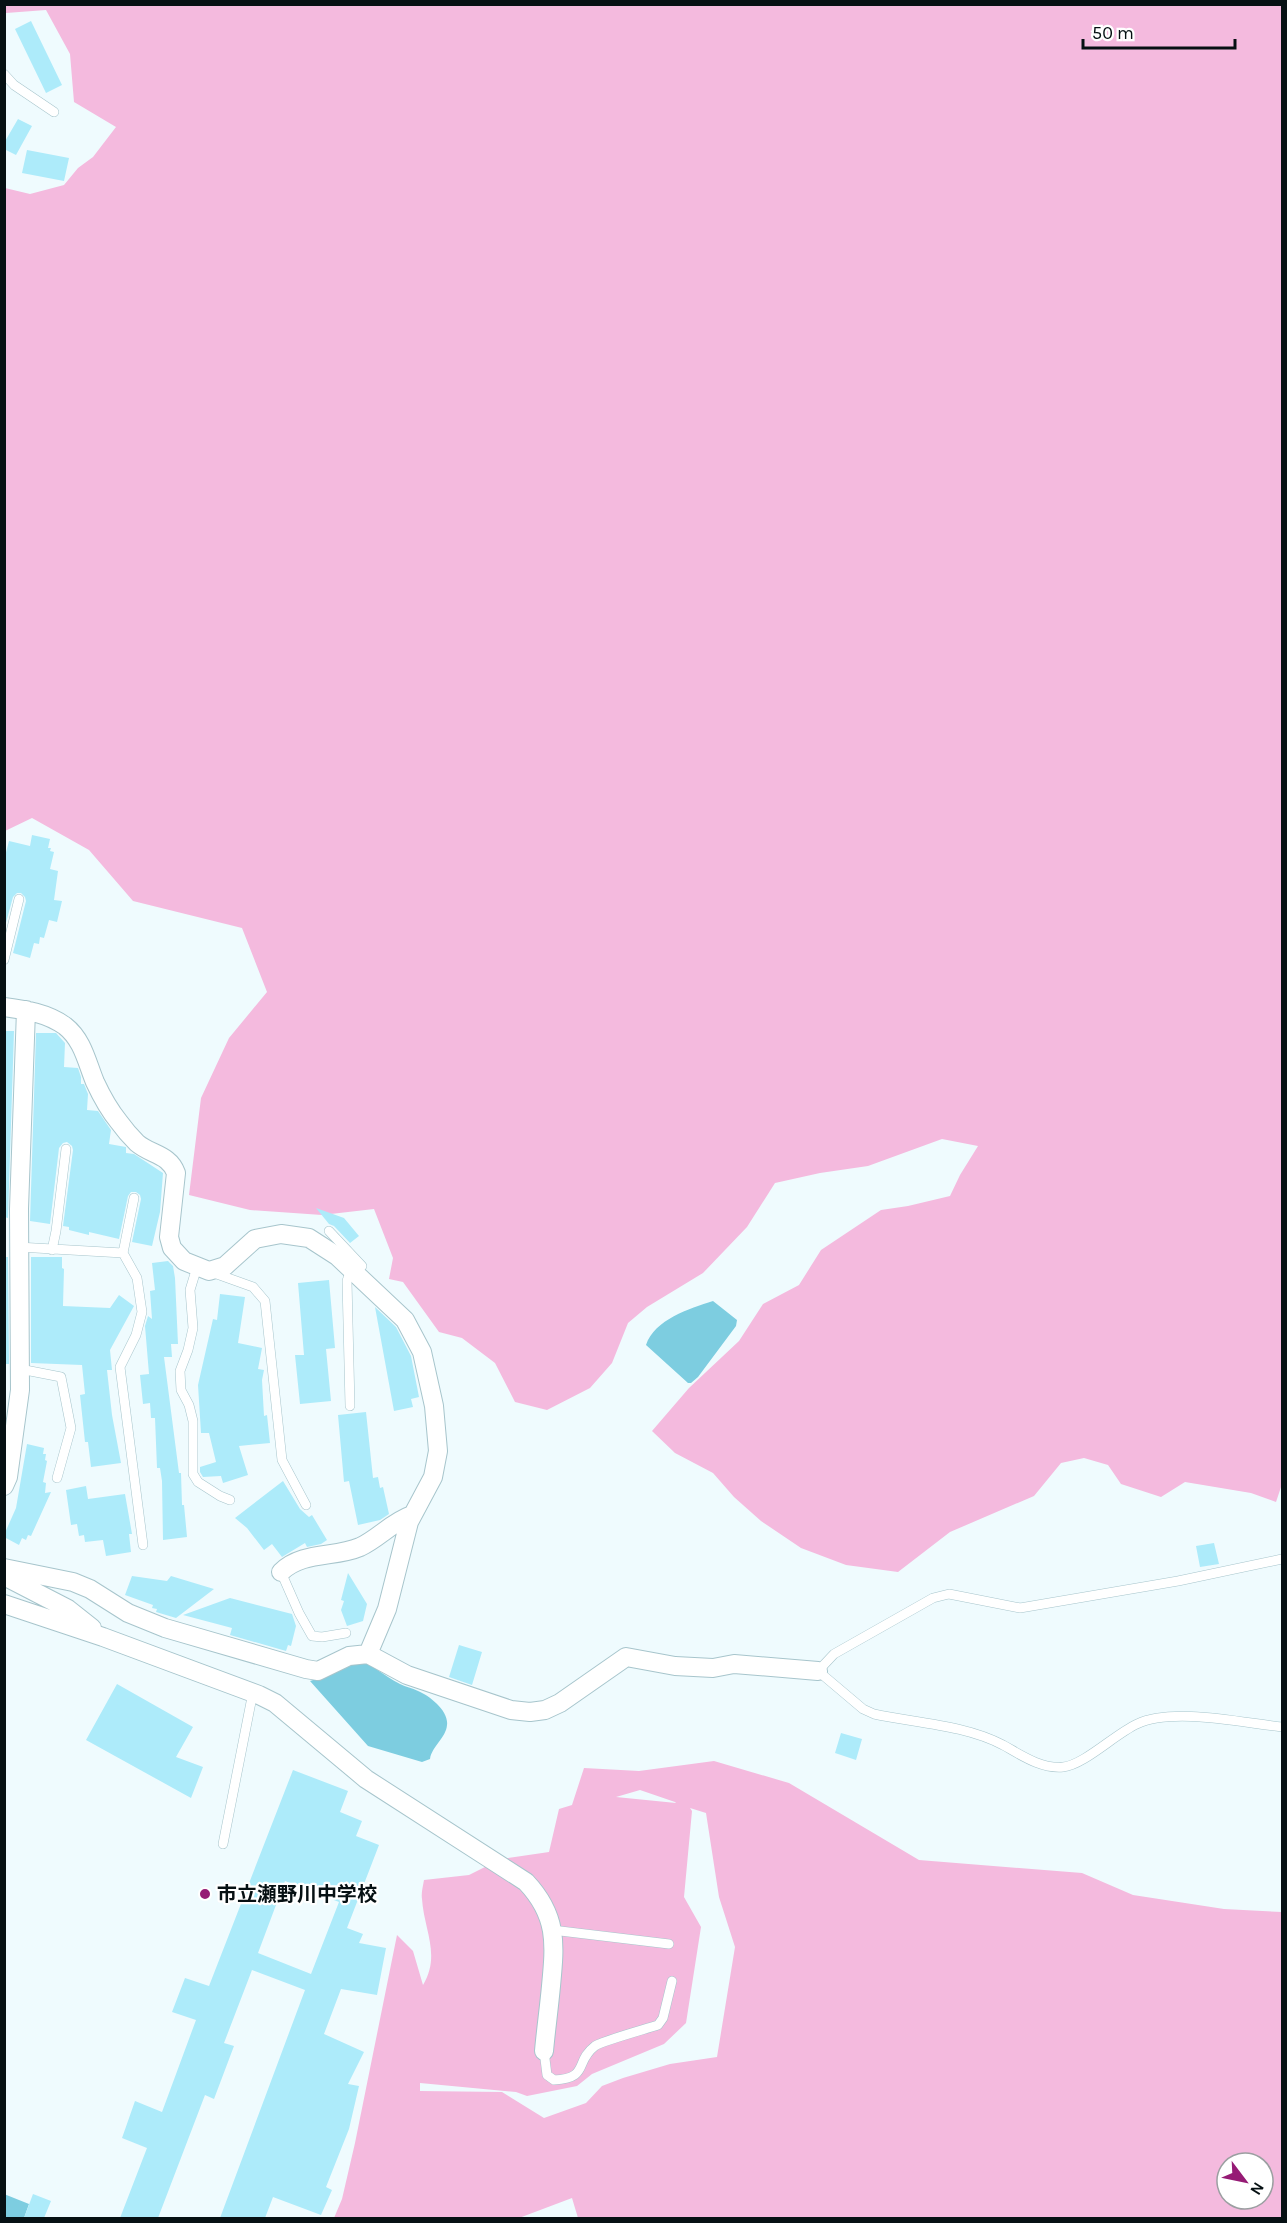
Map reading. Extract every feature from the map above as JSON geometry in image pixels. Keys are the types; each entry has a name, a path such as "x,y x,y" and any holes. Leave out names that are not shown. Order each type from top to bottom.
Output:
{"street":[{"path":"4,1007 49,1016 67,1027 79,1042 96,1084 117,1121 139,1144 165,1157 172,1164 176,1173 168,1237 172,1248 179,1256 203,1269 225,1266 255,1239 281,1234 309,1238 337,1256 405,1320 422,1352 434,1406 438,1451 433,1477 412,1515 387,1610 368,1654"},
{"path":"4,1486 8,1477 20,1390 18,1247 26,1010"},
{"path":"281,1572 292,1562 300,1559 340,1553 362,1546 391,1525 412,1515"},
{"path":"4,1568 73,1582 90,1589 128,1613 165,1628 306,1669 318,1671 349,1656 368,1654 407,1675 511,1710 530,1712 545,1710 560,1703 626,1657 675,1666 713,1668 734,1664 818,1671"},
{"path":"4,1576 68,1609 103,1637"},
{"path":"4,1604 103,1637 253,1692 275,1703 366,1779 526,1882 544,1906 555,1947 544,2051"}],"lane":[{"path":"4,74 14,85 54,112"},
{"path":"4,960 19,898"},
{"path":"52,1250 66,1149"},
{"path":"134,1198 123,1253 137,1278 142,1312 136,1335 120,1367 143,1545"},
{"path":"329,1231 362,1266 353,1271 347,1281 350,1406"},
{"path":"18,1247 123,1253"},
{"path":"230,1500 198,1482 193,1474 193,1421 189,1405 181,1390 180,1371 193,1328 190,1290 203,1269 253,1287 265,1301 282,1460 306,1505"},
{"path":"20,1370 61,1377 71,1428 57,1478"},
{"path":"1282,1559 1166,1583 1020,1608 949,1594 933,1598 834,1654 818,1671 863,1708 874,1714 963,1731 1000,1744 1030,1760 1061,1768 1076,1764 1104,1743 1138,1723 1162,1717 1201,1718 1282,1727"},
{"path":"281,1572 312,1636 322,1637 346,1633"},
{"path":"223,1844 253,1692"},
{"path":"552,1930 669,1944"},
{"path":"544,2051 547,2074 554,2080 568,2079 578,2072 585,2057 596,2045 658,2025 663,2018 672,1981"}],"shaded area":[{"path":"5,4 1282,5 1282,1484 1276,1502 1251,1493 1185,1482 1161,1497 1121,1484 1108,1465 1084,1458 1061,1463 1034,1496 950,1532 898,1572 846,1565 801,1548 761,1521 734,1497 713,1473 675,1453 652,1431 689,1388 739,1341 763,1304 799,1285 821,1250 881,1210 950,1196 978,1146 942,1139 868,1166 775,1183 747,1227 703,1273 647,1307 628,1323 612,1363 590,1388 547,1410 515,1402 495,1363 462,1338 439,1332 403,1282 389,1279 393,1258 374,1209 322,1215 250,1210 189,1195 201,1098 229,1038 267,992 242,928 133,901 89,850 32,818 5,831 5,188 30,194 64,185 78,168 93,157 116,127 74,102 70,54 46,10 6,13"},
{"path":"714,1761 789,1783 919,1860 1082,1873 1133,1895 1224,1909 1282,1912 1282,2218 578,2218 572,2198 519,2218 334,2218 342,2199 355,2143 397,1935 413,1951 423,1985 431,1963 430,1942 423,1910 424,1880 469,1875 501,1859 549,1852 559,1809 572,1805 584,1768 639,1771","holes":["640,1790 676,1803 616,1797","690,1808 706,1813 719,1897 735,1947 717,2057 670,2064 623,2078 602,2086 586,2103 544,2118 502,2092 420,2091 420,2083 516,2092 527,2096 577,2086 592,2074 664,2044 686,2023 701,1927 684,1897 692,1811"]}],"water":[{"path":"713,1301 737,1320 736,1326 698,1377 688,1383 646,1345 657,1328 674,1316"},
{"path":"374,1661 376,1669 400,1684 428,1696 445,1714 446,1730 430,1759 422,1762 368,1746 310,1681 329,1675 349,1663"},
{"path":"4,2194 29,2204 24,2218 5,2218"}],"building":[{"path":"31,21 62,85 46,93 15,29"},
{"path":"18,119 32,126 16,155 4,149 4,143"},
{"path":"27,150 69,158 64,181 22,173"},
{"path":"32,835 50,839 48,848 54,852 50,869 58,871 54,900 62,901 57,922 49,920 44,938 40,937 39,944 34,943 30,958 13,953 26,901 21,893 13,897 4,930 4,860 9,841 30,846"},
{"path":"4,1031 14,1031 8,1218 4,1217"},
{"path":"36,1033 56,1033 65,1043 64,1067 78,1068 81,1084 84,1084 88,1094 87,1110 98,1111 111,1130 109,1144 126,1147 126,1153 134,1154 163,1173 160,1212 152,1246 132,1242 141,1199 136,1192 131,1192 128,1196 119,1239 89,1232 89,1235 69,1230 69,1227 63,1226 73,1150 67,1142 59,1148 50,1224 30,1221"},
{"path":"316,1208 344,1218 359,1236 350,1243 334,1226 329,1224"},
{"path":"4,1257 8,1257 9,1364 4,1364"},
{"path":"31,1257 62,1257 63,1306 110,1308 119,1295 134,1306 110,1350 112,1370 107,1370 121,1463 91,1467 88,1442 85,1442 80,1395 85,1394 82,1365 31,1363"},
{"path":"168,1261 173,1266 175,1278 178,1344 171,1344 172,1357 164,1357 179,1473 181,1473 182,1505 184,1505 187,1537 163,1540 162,1481 160,1468 157,1468 155,1418 151,1418 150,1403 143,1404 140,1375 149,1374 145,1326 148,1316 152,1319 150,1291 155,1290 152,1263"},
{"path":"329,1280 335,1348 326,1349 331,1401 300,1404 295,1355 304,1355 298,1283"},
{"path":"220,1294 245,1297 238,1343 262,1348 258,1369 264,1370 262,1380 264,1416 267,1415 270,1443 239,1446 248,1475 223,1483 221,1476 203,1477 200,1472 200,1467 216,1462 209,1433 201,1433 198,1385 213,1319 217,1320"},
{"path":"375,1307 396,1327 411,1356 419,1397 411,1399 413,1407 394,1411"},
{"path":"366,1412 373,1478 378,1477 380,1488 383,1487 389,1514 380,1520 358,1525 349,1481 344,1482 338,1415"},
{"path":"27,1444 44,1448 43,1454 46,1454 45,1460 47,1461 43,1482 46,1483 45,1493 51,1492 31,1536 28,1535 26,1540 22,1538 19,1545 4,1535 16,1508"},
{"path":"283,1481 300,1509 309,1517 312,1515 327,1540 307,1547 305,1543 282,1557 272,1544 264,1550 247,1528 235,1518"},
{"path":"86,1486 88,1499 125,1494 132,1534 129,1534 131,1552 106,1556 103,1540 85,1542 84,1535 79,1536 77,1524 71,1525 66,1490"},
{"path":"1214,1543 1219,1564 1200,1567 1196,1546"},
{"path":"348,1573 367,1604 363,1621 347,1626 341,1610 344,1601 341,1600"},
{"path":"132,1576 167,1581 171,1576 214,1589 176,1618 156,1612 157,1609 152,1608 153,1605 125,1595"},
{"path":"230,1598 292,1614 296,1626 291,1646 288,1645 286,1651 230,1635 232,1628 183,1615"},
{"path":"459,1645 482,1652 472,1685 449,1677"},
{"path":"117,1684 193,1727 176,1757 203,1767 191,1798 86,1740"},
{"path":"841,1733 862,1739 856,1760 835,1753"},
{"path":"293,1770 348,1791 340,1812 362,1821 356,1836 379,1845 347,1928 363,1934 359,1943 386,1948 377,1995 341,1989 324,2034 364,2052 348,2084 359,2086 349,2129 326,2187 332,2190 321,2215 273,2197 265,2218 220,2218 305,1990 252,1970 224,2043 234,2046 214,2099 205,2095 158,2218 120,2218 147,2148 122,2138 135,2101 162,2112 196,2020 172,2012 185,1978 209,1986","holes":["285,1881 339,1902 311,1974 258,1953"]},
{"path":"33,2194 51,2201 44,2218 24,2218"}],"place":[{"name":"市立瀬野川中学校","path":"205,1894"}]}
